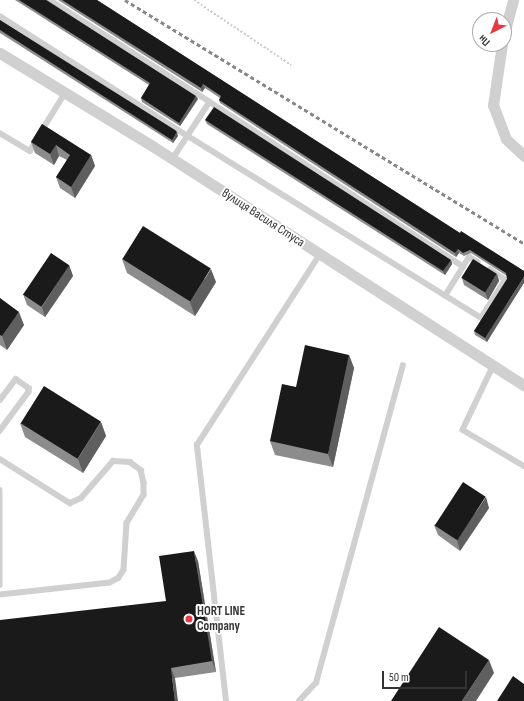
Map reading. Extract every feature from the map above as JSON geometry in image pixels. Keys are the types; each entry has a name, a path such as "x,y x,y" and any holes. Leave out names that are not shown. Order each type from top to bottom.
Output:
{"street":[{"path":"509,12 512,0"},
{"path":"501,52 493,104 506,139 524,156"},
{"name":"вулиця Василя Стуса","path":"0,53 173,159 524,385"}],"lane":[{"path":"50,0 463,266"},
{"path":"0,16 188,136 445,296 481,318 505,280 469,257 445,296"},
{"path":"0,133 30,151 65,93"},
{"path":"173,159 210,102"},
{"path":"226,701 197,446 320,254"},
{"path":"299,701 316,683 403,366"},
{"path":"494,366 463,430 524,466"},
{"path":"0,400 16,379 29,388 29,392 0,431"},
{"path":"0,459 70,503 81,498 113,461 130,462 141,470 144,483 144,495 127,523 124,570 119,578 110,583 0,595"},
{"path":"0,490 0,585"}],"path":[{"path":"194,0 291,64"}],"building":[{"path":"19,0 46,0 196,96 179,123 141,98 150,83"},
{"path":"62,0 97,0 460,233 461,231 524,271 524,277 485,338 474,331 507,279 506,273 470,250 463,253 458,249 455,253 219,100 221,96 203,84 201,88"},
{"path":"0,20 175,130 177,132 172,140 0,30"},
{"path":"214,107 451,260 443,271 205,120"},
{"path":"42,124 91,155 71,187 56,177 70,155 56,145 50,154 31,142"},
{"path":"143,226 211,268 190,301 122,259"},
{"path":"51,253 69,265 41,307 23,294"},
{"path":"473,259 497,274 485,292 461,278"},
{"path":"0,298 19,312 2,336 0,335"},
{"path":"305,345 349,355 328,454 270,441 282,384 296,387"},
{"path":"44,386 101,422 78,459 21,423"},
{"path":"463,482 486,497 457,540 435,526"},
{"path":"194,551 212,661 171,668 175,701 0,701 0,620 166,601 159,556"},
{"path":"439,627 489,660 462,701 391,701"},
{"path":"513,676 524,684 524,701 497,701"}],"railway":[{"path":"125,0 524,244"}],"place":[{"name":"HORT LINE Company","path":"189,619"}]}
